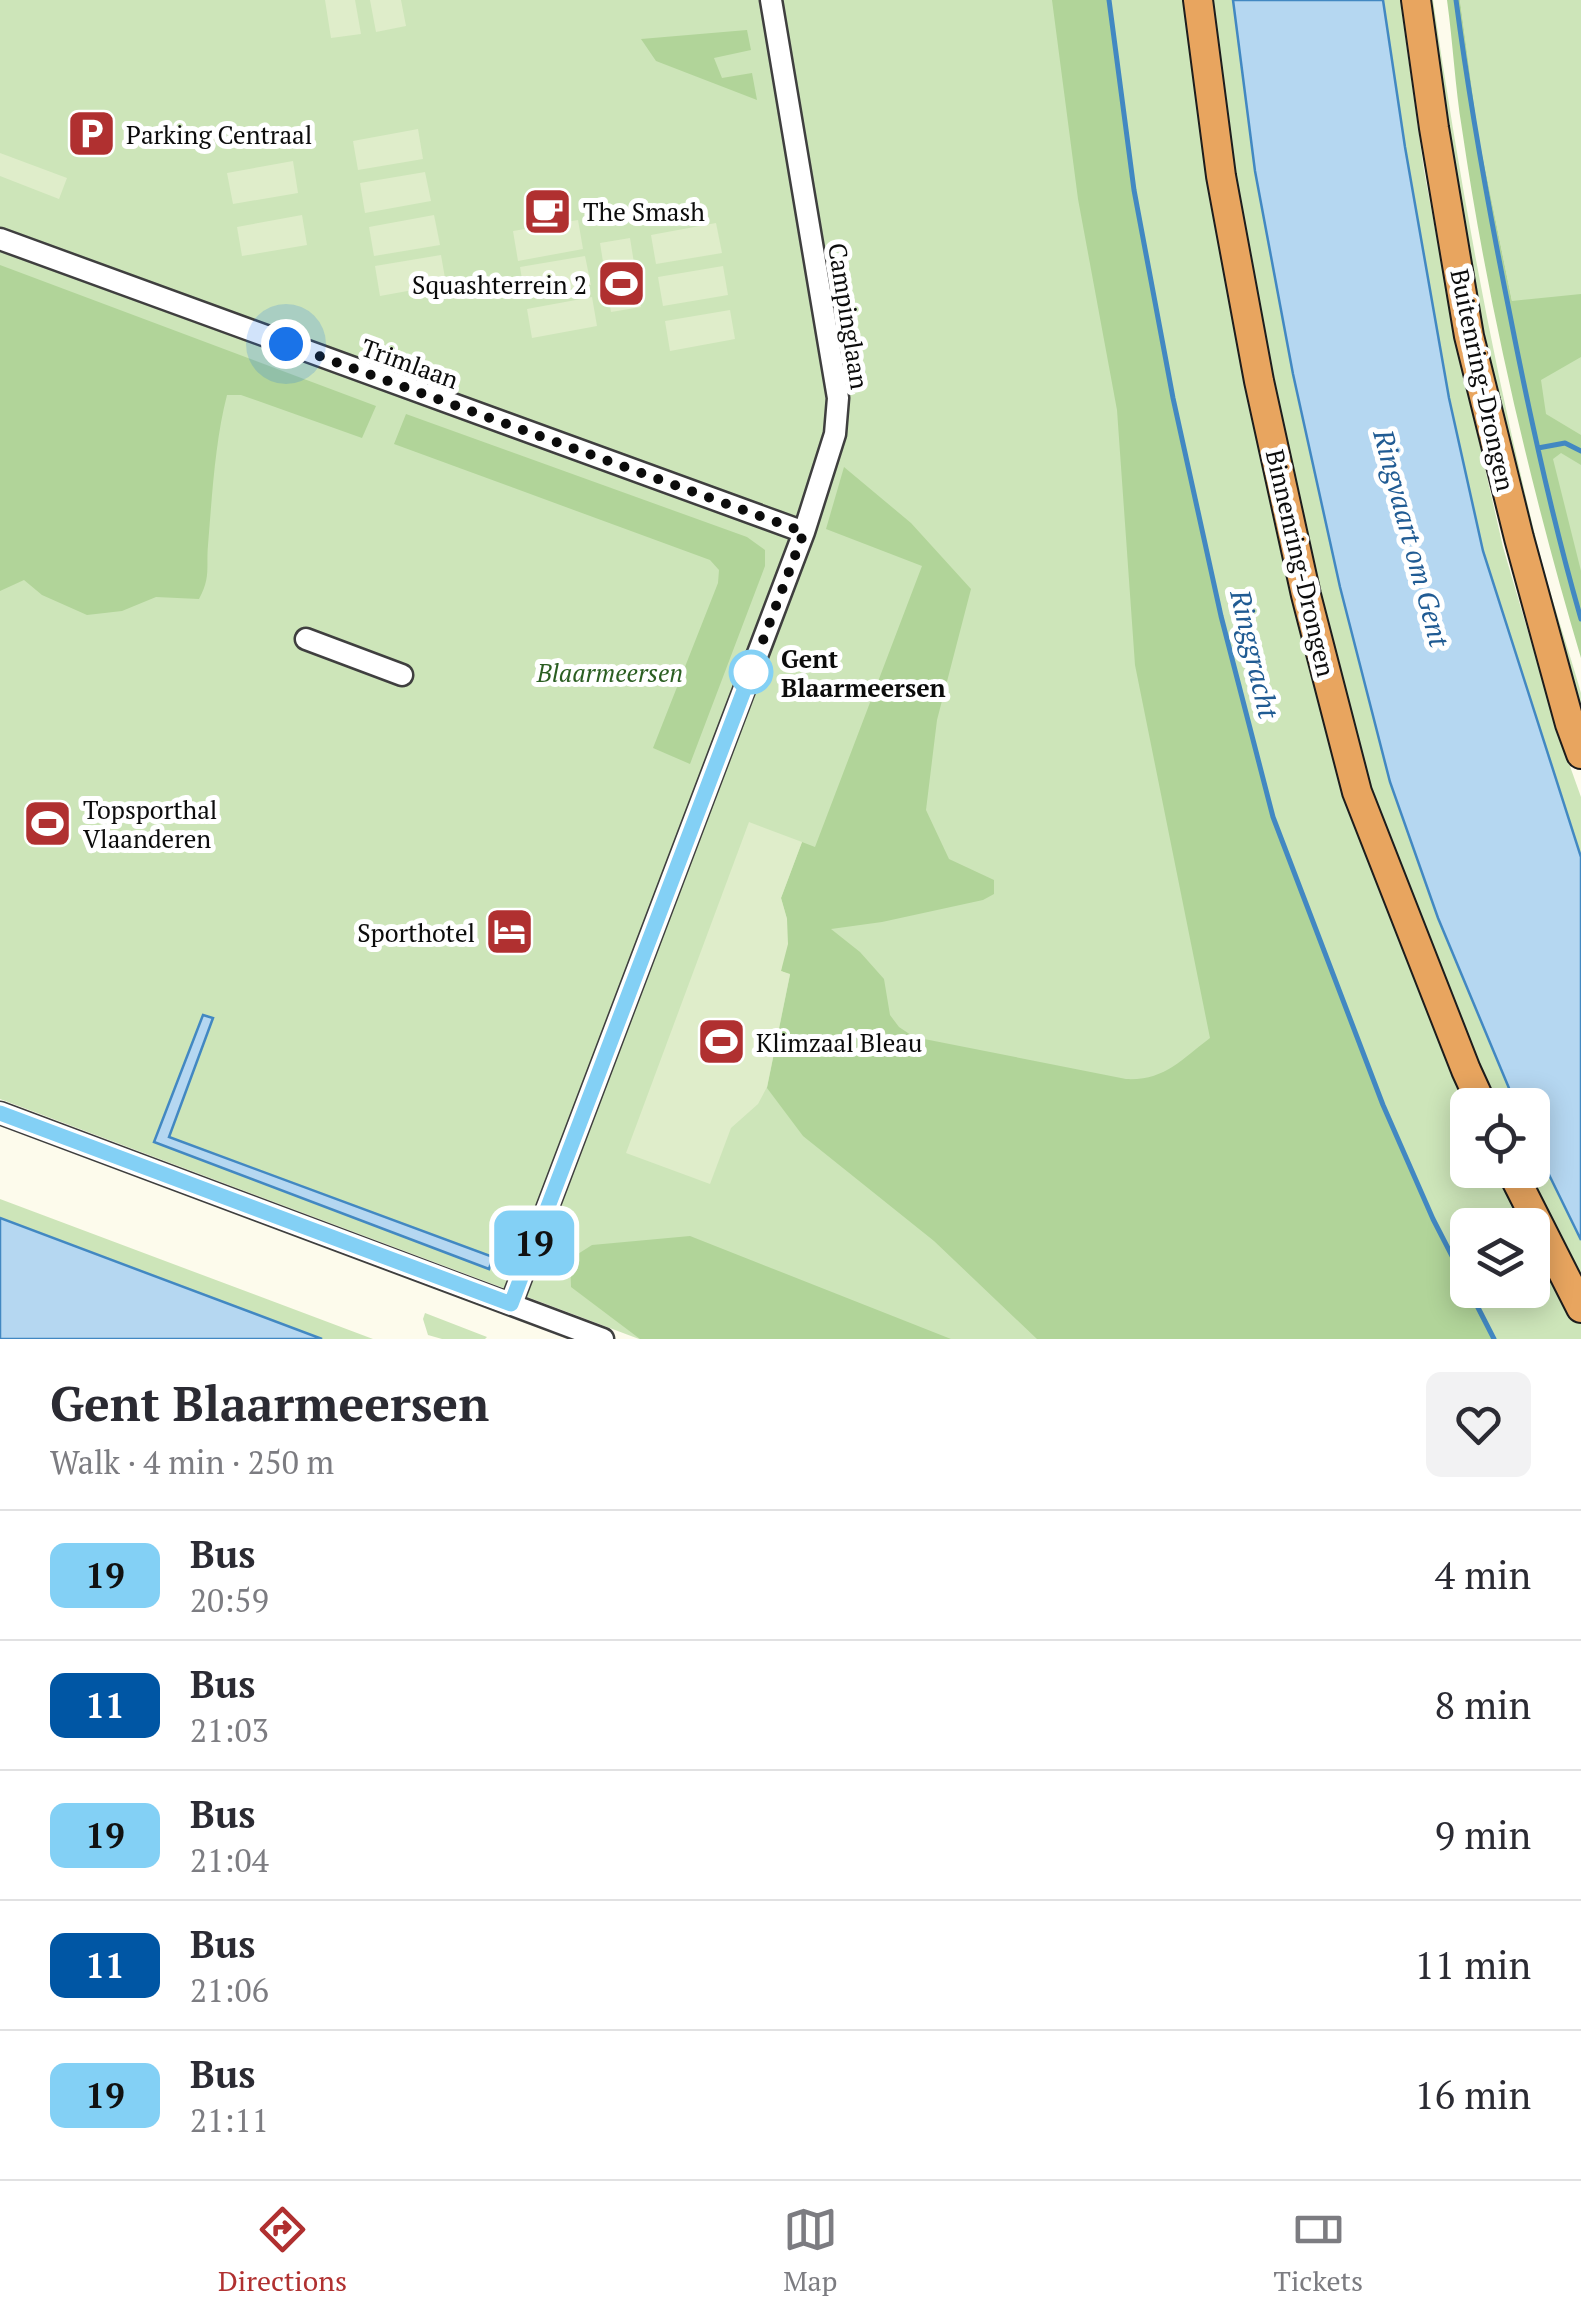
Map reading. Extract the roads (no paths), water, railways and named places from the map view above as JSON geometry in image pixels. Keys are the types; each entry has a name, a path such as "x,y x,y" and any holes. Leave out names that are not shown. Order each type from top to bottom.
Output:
{"highway":[{"name":"Binnenring-Drongen","path":"1198,0 1221,176 1259,381 1311,613 1357,792 1474,1088"},
{"name":"Buitenring-Drongen","path":"1416,0 1469,336 1519,538 1581,754"},
{"path":"1520,1188 1581,1308"}],"street":[{"name":"Campinglaan","path":"511,1304 804,532 835,434 838,398 771,0"},
{"name":"Trimlaan","path":"0,239 804,532"},
{"path":"306,639 402,675"},
{"path":"0,1112 603,1339"}],"water":[{"name":"Ringvaart om Gent","path":"1233,0 1383,0 1449,398 1483,551 1581,857 1581,1240 1550,1177 1550,1088 1509,1088 1438,918 1390,782 1340,587 1293,374 1255,171"},
{"path":"203,1015 213,1018 169,1137 493,1257 489,1269 154,1142"},
{"path":"0,1218 322,1339 0,1339"}],"waterway":[{"name":"Ringgracht","path":"1109,0 1134,190 1173,398 1221,616 1273,817 1383,1105 1450,1252"},
{"path":"1456,0 1480,158 1518,353 1551,506 1581,619"},
{"path":"1538,448 1565,443 1581,451"},
{"name":"Ringgracht","path":"1478,1308 1494,1339"}],"place":[{"name":"Parking Centraal","path":"91,134"},
{"name":"The Smash","path":"548,211"},
{"name":"Squashterrein 2","path":"622,284"},
{"name":"Gent Blaarmeersen","path":"751,672"},
{"name":"Topsporthal Vlaanderen","path":"48,823"},
{"name":"Sporthotel","path":"510,932"},
{"name":"Klimzaal Bleau","path":"721,1042"}],"park label":[{"name":"Blaarmeersen","path":"610,672"}]}
